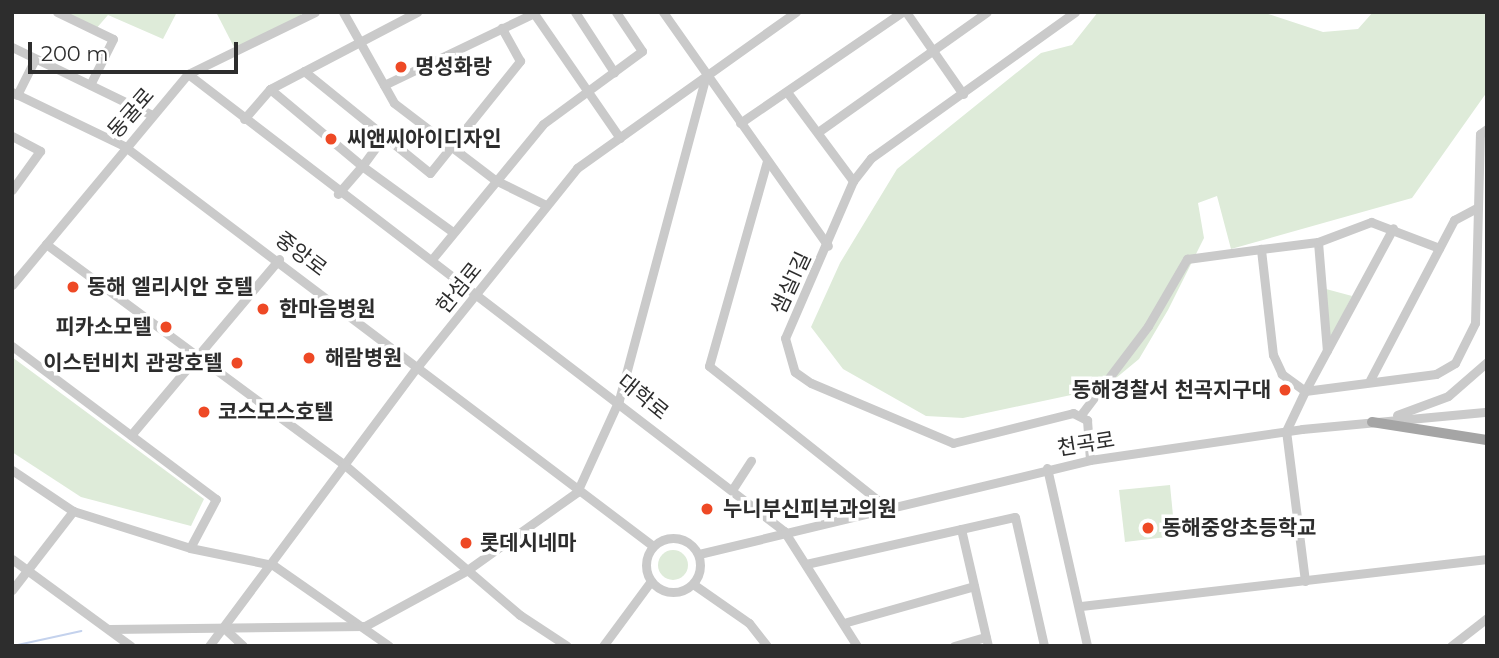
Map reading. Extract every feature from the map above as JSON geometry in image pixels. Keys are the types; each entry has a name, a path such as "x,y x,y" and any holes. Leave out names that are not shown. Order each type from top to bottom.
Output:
{"main road":[{"path":"1372,422 1487,440"}],"street":[{"path":"57,12 113,39 90,85"},
{"name":"동굴로","path":"12,285 16,271 46,244 124,146 188,74 315,12"},
{"path":"343,12 394,103 495,180 544,204"},
{"path":"244,119 270,89 417,12"},
{"path":"384,85 533,12 620,138"},
{"path":"575,12 614,72"},
{"path":"433,258 543,124 588,88 642,51 616,12"},
{"path":"663,12 828,246"},
{"name":"한섬로","path":"209,646 273,565 418,366 479,293 544,204 577,167 796,12"},
{"path":"740,124 904,12 963,94"},
{"path":"818,132 987,12"},
{"name":"샘실1길","path":"1075,12 871,158 853,181 828,246 785,338 795,372 811,383 953,443 1080,416"},
{"path":"304,71 430,173 520,61 502,28"},
{"path":"12,47 152,115"},
{"path":"15,93 36,59"},
{"name":"대학로","path":"188,74 338,194 433,258 619,400 784,531 847,622 857,646"},
{"path":"110,629 365,626 466,571 577,492 619,400 706,76"},
{"path":"270,89 362,166 453,232"},
{"path":"787,92 853,181"},
{"name":"중앙로","path":"15,93 124,146 279,259 577,492 653,546"},
{"path":"1261,249 1273,355 1282,374 1305,391 1370,380 1436,374 1455,363 1475,323 1480,134 1487,129"},
{"path":"12,136 40,151 12,190"},
{"path":"338,194 384,136"},
{"path":"767,161 709,366 884,505"},
{"path":"1370,380 1454,220 1477,208"},
{"path":"1090,460 1087,420 1080,416 1148,326 1187,259 1318,242 1348,225 1371,222 1393,228 1439,248"},
{"path":"1305,581 1286,432 1305,391 1393,228"},
{"path":"1318,242 1327,354"},
{"path":"46,244 346,466 466,571 567,646"},
{"path":"131,435 195,354 279,259"},
{"path":"12,346 216,499 190,548"},
{"path":"1372,422 1448,396 1487,362"},
{"name":"천곡로","path":"698,554 884,505 1090,460 1286,432 1487,412"},
{"path":"732,490 751,461"},
{"path":"1047,468 1082,606 1087,646"},
{"path":"12,470 73,511 190,548 273,565 365,626 389,646"},
{"path":"12,590 73,511"},
{"path":"806,564 1015,517 1044,646"},
{"path":"954,646 987,642 961,529"},
{"path":"679,537 698,554 693,584 670,592 651,581 646,567 653,546 679,537"},
{"path":"12,559 131,646"},
{"path":"1082,606 1487,559"},
{"path":"603,646 651,581"},
{"path":"693,584 749,623 767,646"},
{"path":"847,622 974,586"},
{"path":"1451,646 1487,618"},
{"path":"224,628 243,646"}],"green space":[{"path":"57,12 177,12 163,39 108,15 95,30"},
{"path":"216,12 300,12 303,18 236,51"},
{"path":"1098,12 1262,12 1323,32 1358,29 1373,12 1487,12 1487,92 1412,198 1231,249 1217,196 1198,203 1204,238 1168,310 1139,359 1104,388 963,418 926,416 843,369 811,327 840,263 897,169 1041,53 1072,45"},
{"path":"1326,289 1352,296 1330,340"},
{"path":"12,357 204,499 191,526 81,497 12,452"},
{"path":"1170,485 1175,536 1125,542 1119,490"},
{"path":"673,550 684,554 688,565 684,576 673,580 662,576 658,565 662,554"}],"waterway":[{"path":"13,646 81,631"}],"place":[{"name":"명성화랑","path":"401,67"},
{"name":"씨앤씨아이디자인","path":"331,139"},
{"name":"동해 엘리시안 호텔","path":"73,287"},
{"name":"한마음병원","path":"263,309"},
{"name":"피카소모텔","path":"166,327"},
{"name":"해람병원","path":"309,358"},
{"name":"이스턴비치 관광호텔","path":"237,363"},
{"name":"동해경찰서 천곡지구대","path":"1285,390"},
{"name":"코스모스호텔","path":"204,412"},
{"name":"누니부신피부과의원","path":"707,509"},
{"name":"동해중앙초등학교","path":"1148,528"},
{"name":"롯데시네마","path":"466,543"}]}
